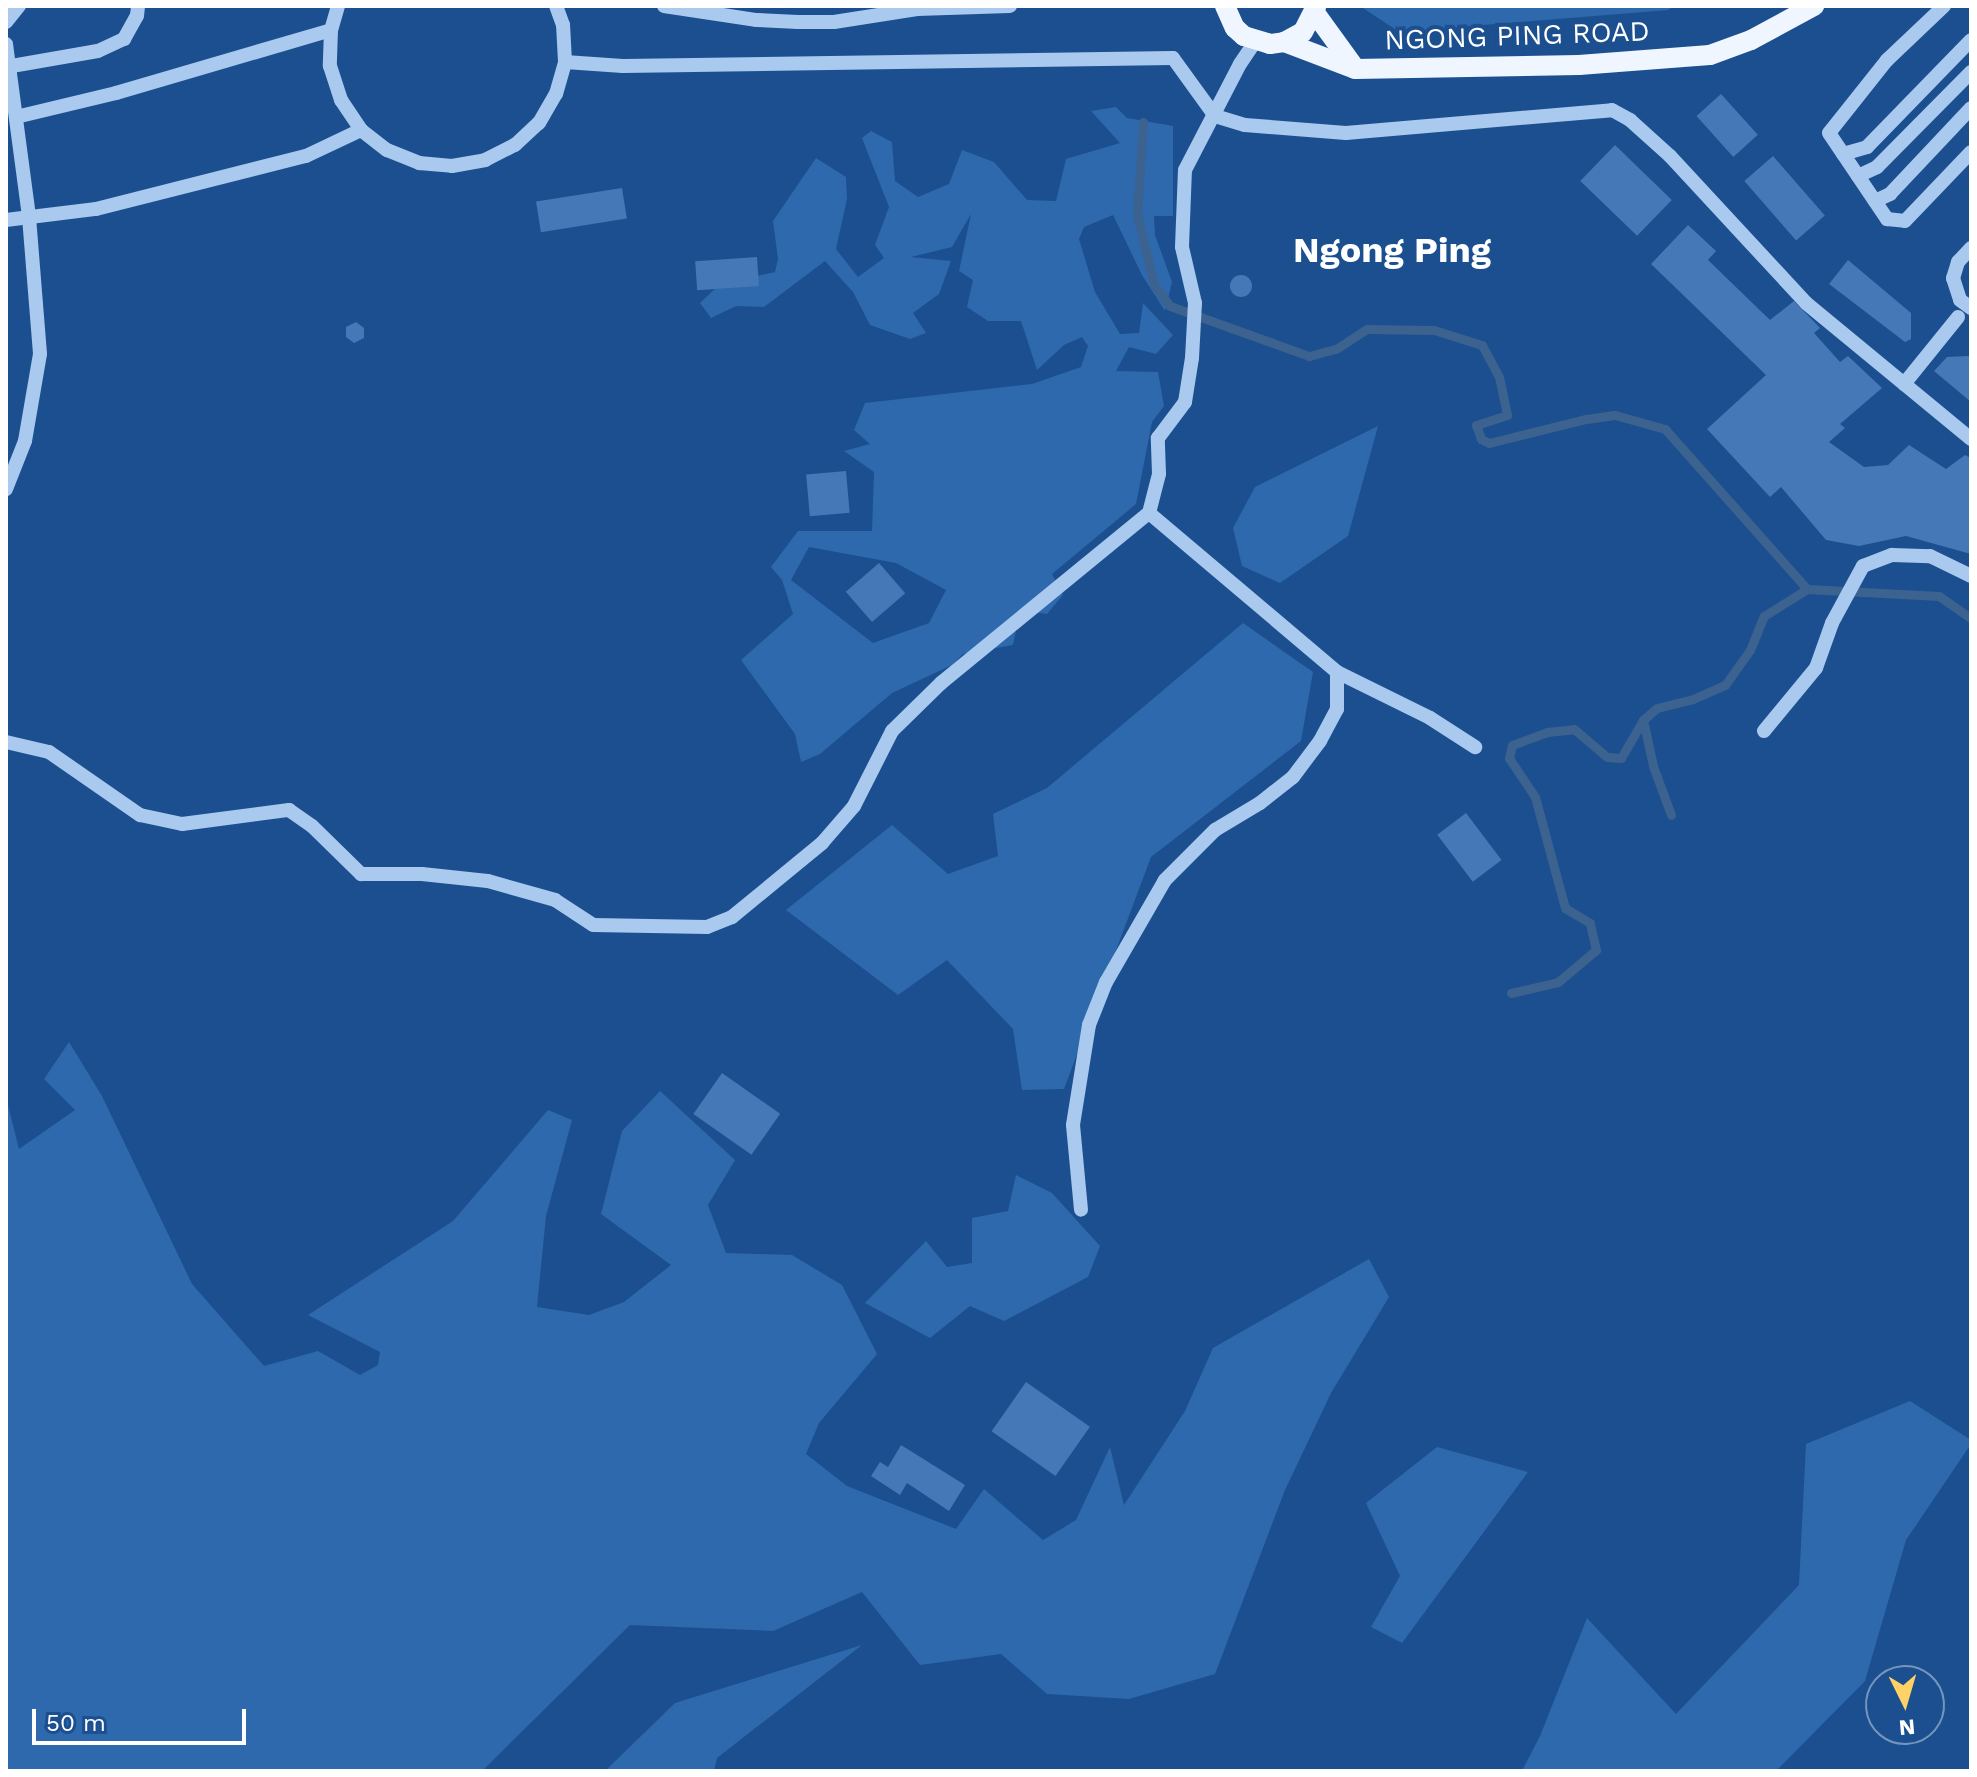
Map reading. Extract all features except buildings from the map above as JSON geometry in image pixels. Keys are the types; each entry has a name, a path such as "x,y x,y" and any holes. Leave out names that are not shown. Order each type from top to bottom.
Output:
{"main road":[{"path":"1222,6 1235,28 1255,42 1284,42 1303,32 1316,10"},
{"name":"NGONG PING ROAD","path":"1284,42 1355,69 1472,69 1710,55 1751,40 1814,6"},
{"name":"NGONG PING ROAD","path":"1316,10 1355,69"}],"street":[{"path":"6,22 19,6"},
{"path":"8,67 98,51 124,39 137,16 138,6"},
{"path":"338,6 331,30 330,66 341,100 361,130 387,150 419,163 452,166 485,160 515,145 539,123 556,94 565,62 563,25 556,6"},
{"path":"664,6 757,20 798,22 834,22 917,9 1010,6"},
{"path":"1944,6 1887,60 1829,133 1887,219 1905,221 1971,152"},
{"path":"16,117 116,93 331,30"},
{"path":"1843,154 1867,147 1971,40"},
{"path":"6,742 49,752 140,815 182,824 289,810 329,841 361,874 422,874 488,881 555,900 593,925 707,927 732,917 822,843 854,806 892,731 941,683 1149,513 1159,474 1158,438 1185,402 1193,336 1195,303 1182,247 1181,199 1185,170 1240,64 1255,42"},
{"path":"6,44 29,217 40,354 25,441 6,489"},
{"path":"565,62 623,66 1173,58 1215,116 1245,125 1346,133 1612,110 1630,120 1670,156 1806,303 1971,439"},
{"path":"1858,176 1877,167 1971,72"},
{"path":"1875,201 1890,194 1971,108"},
{"path":"6,220 96,209 306,156 361,130"},
{"path":"1904,384 1965,313 1953,278 1958,262 1971,248"},
{"path":"1149,513 1337,672 1430,718 1475,747"},
{"path":"1764,731 1816,668 1832,623 1863,566 1892,555 1930,556 1971,576"},
{"path":"1081,1210 1073,1125 1089,1025 1106,982 1165,880 1215,830 1260,803 1293,777 1320,741 1337,709 1337,672"}],"shaded area":[{"path":"1360,6 1674,6 1668,10 1399,32"},
{"path":"1116,107 1127,118 1173,126 1173,216 1154,216 1155,235 1172,282 1165,311 1142,275 1113,215 1084,227 1079,239 1095,292 1120,334 1139,333 1143,303 1173,335 1156,354 1129,347 1116,371 1158,372 1164,406 1152,422 1136,504 1052,574 1063,595 1047,614 1020,610 1013,645 963,654 952,665 892,693 820,754 801,762 795,734 741,660 793,614 782,580 771,567 798,531 872,531 874,472 844,451 870,444 854,430 865,403 1032,384 1081,367 1088,346 1082,337 1064,345 1037,370 1021,321 988,321 967,307 973,280 959,271 971,214 952,247 911,257 951,261 939,294 913,313 926,333 910,339 870,325 853,292 825,261 764,307 736,306 711,318 700,303 719,285 775,272 778,259 773,221 816,158 846,177 847,199 836,249 858,277 884,258 875,245 889,207 862,138 871,131 892,142 895,181 918,197 949,184 962,150 994,162 1027,200 1056,201 1066,159 1120,143 1091,111","holes":["809,547 896,563 946,590 929,623 873,643 791,580"]},
{"path":"1378,426 1348,536 1280,583 1242,566 1233,528 1255,487"},
{"path":"1243,623 1313,672 1301,741 1151,857 1064,1089 1022,1090 1013,1029 947,960 898,995 786,910 892,825 948,874 998,856 993,814 1047,788"},
{"path":"69,1042 102,1096 192,1284 264,1366 318,1351 360,1375 378,1365 380,1352 308,1315 453,1221 548,1110 572,1120 546,1216 537,1307 589,1315 624,1302 671,1265 601,1214 622,1131 660,1091 735,1160 708,1205 726,1253 792,1255 842,1285 877,1354 819,1423 806,1454 847,1486 956,1529 984,1489 1043,1540 1076,1520 1110,1447 1124,1505 1185,1411 1213,1348 1369,1259 1389,1297 1331,1393 1285,1490 1215,1674 1129,1699 1047,1694 1001,1654 920,1665 862,1592 773,1631 630,1625 482,1771 6,1771 6,1097 19,1149 75,1110 44,1079"},
{"path":"1016,1175 1052,1193 1100,1246 1088,1277 1004,1321 970,1306 930,1338 865,1303 926,1241 947,1267 972,1263 972,1218 1008,1211"},
{"path":"1910,1401 1971,1440 1906,1540 1870,1665 1865,1665 1865,1681 1776,1771 1522,1771 1540,1736 1587,1618 1676,1714 1799,1585 1806,1444"},
{"path":"1437,1447 1528,1472 1402,1643 1371,1627 1400,1576 1366,1503"},
{"path":"862,1645 717,1758 714,1771 605,1771 675,1703"}],"waterway":[{"path":"1143,122 1137,214 1154,285 1170,306 1309,356 1336,349 1367,329 1434,330 1482,345 1499,377 1507,415 1476,425 1481,439 1489,443 1615,415 1665,429 1807,589 1939,596 1971,618"},
{"path":"1511,993 1558,982 1596,950 1590,923 1565,908 1535,797 1509,758 1512,745 1547,732 1574,729 1607,757 1621,758 1643,720 1657,708 1693,699 1725,685 1750,650 1764,616 1807,589"},
{"path":"1643,720 1653,766 1671,815"}],"district":[{"name":"Ngong Ping","path":"1392,251"}]}
